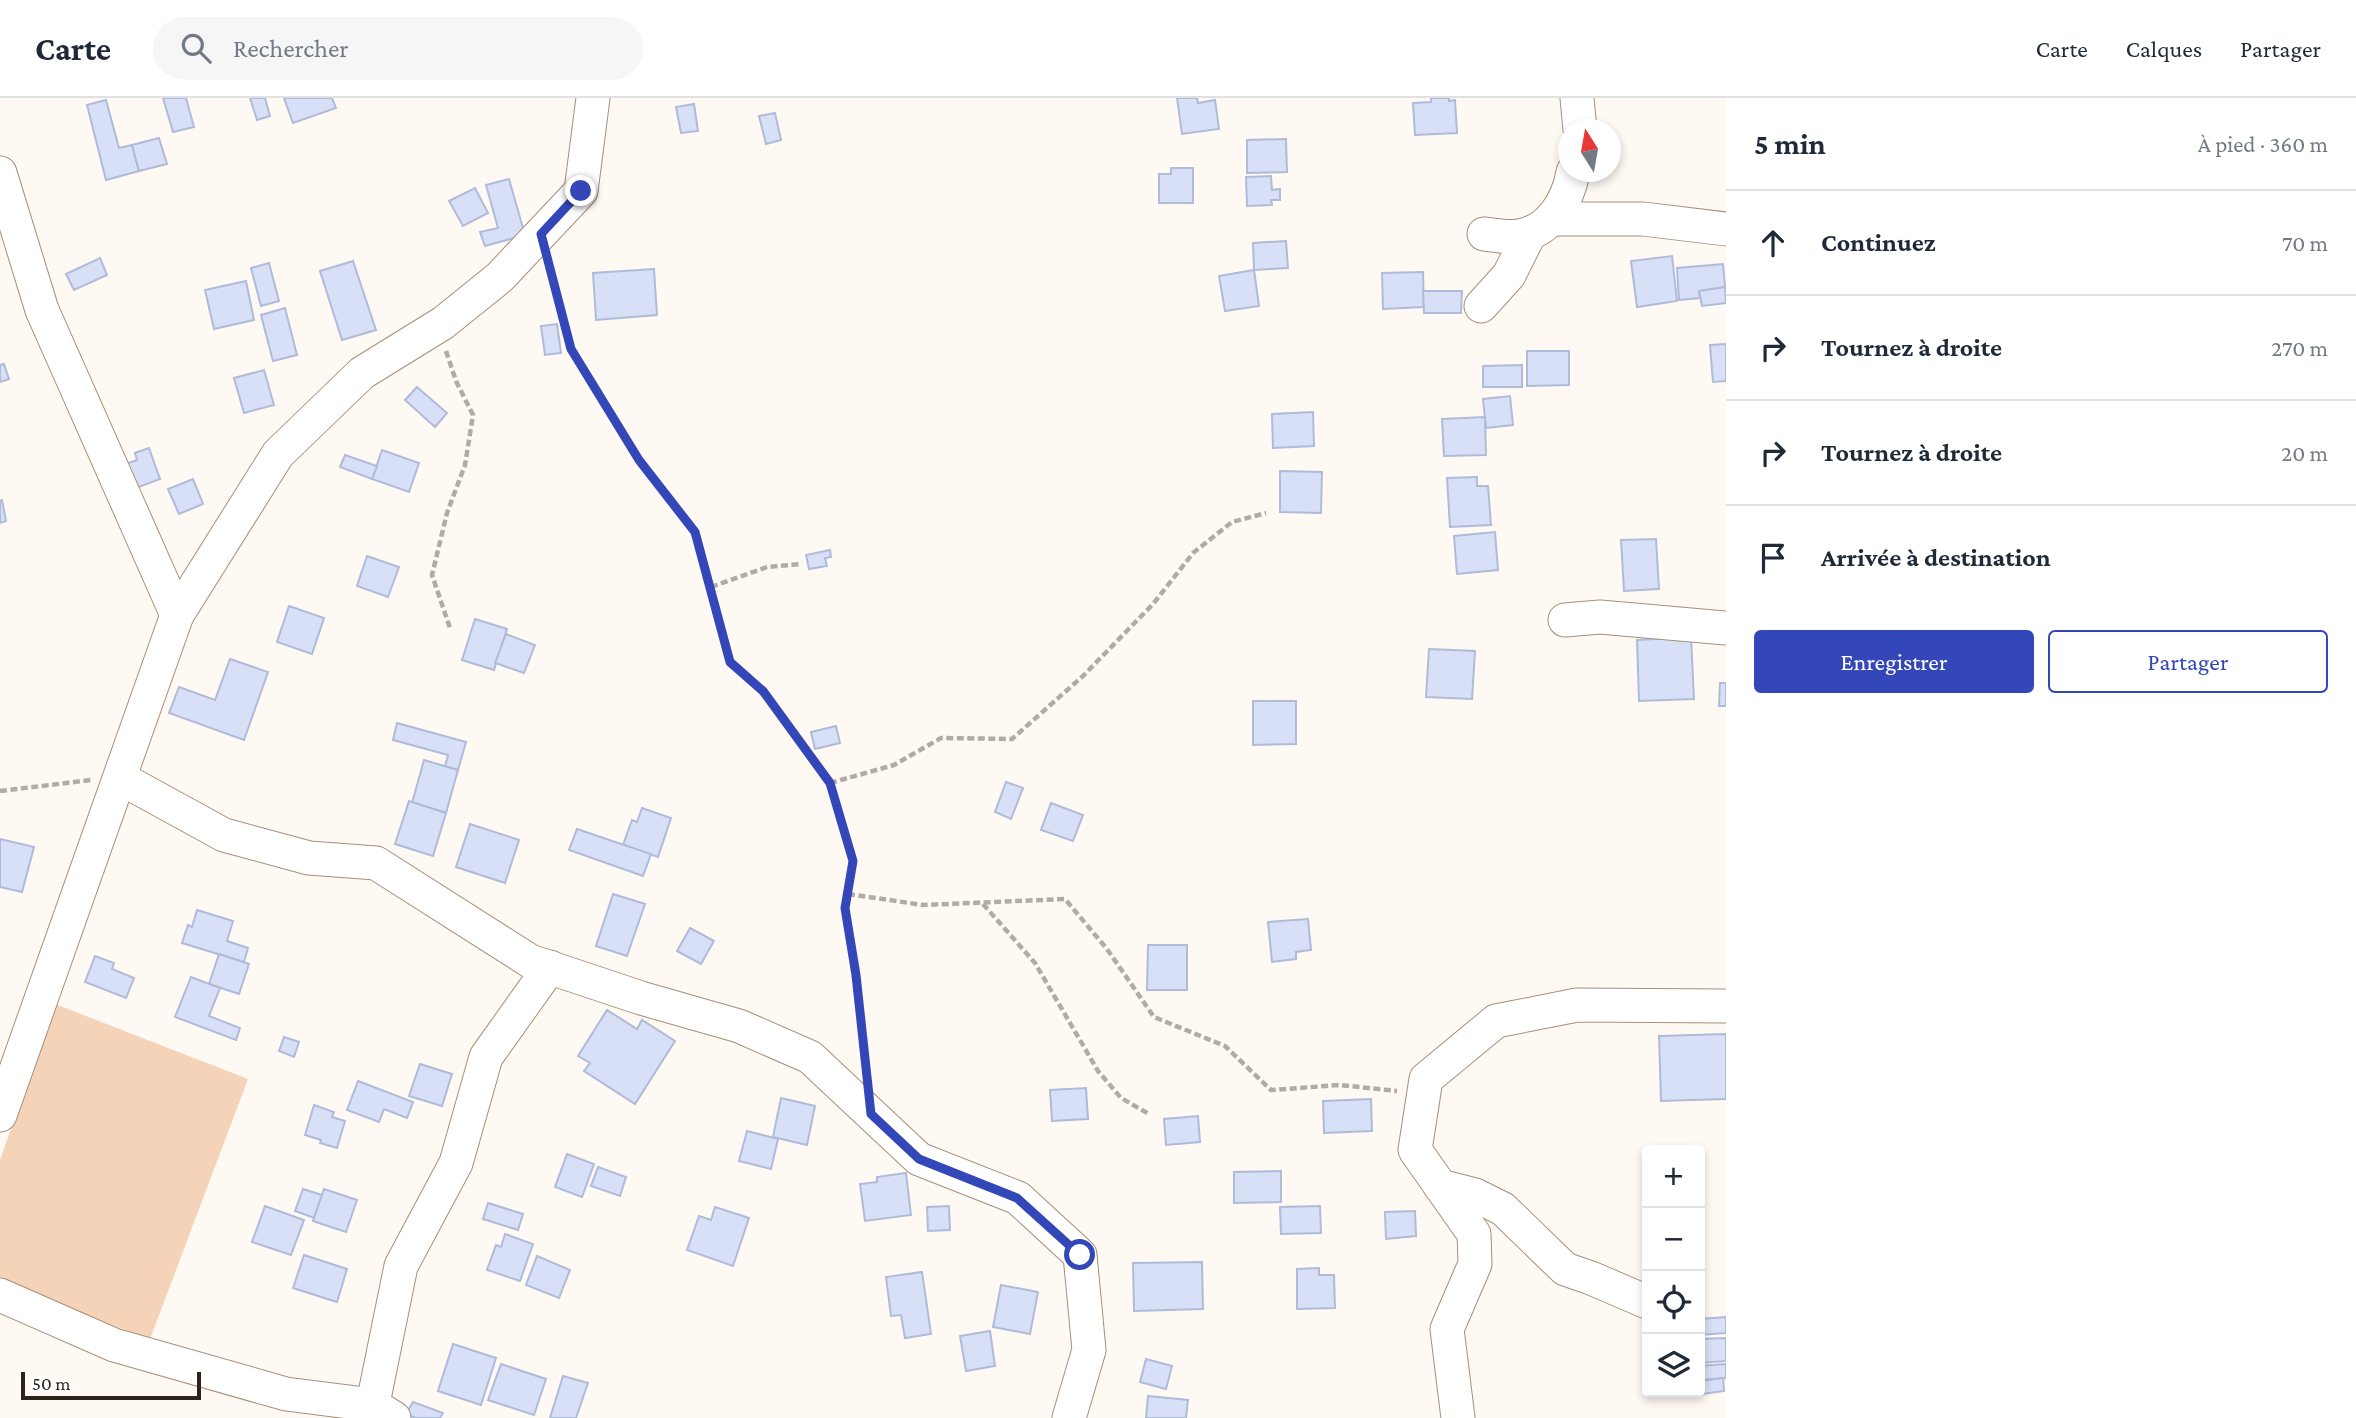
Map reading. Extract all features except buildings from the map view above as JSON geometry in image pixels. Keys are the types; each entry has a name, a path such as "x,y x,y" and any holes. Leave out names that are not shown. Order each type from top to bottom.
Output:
{"street":[{"path":"0,1115 177,615 278,454 362,373 443,323 500,277 581,191 593,98"},
{"path":"1577,98 1579,119"},
{"path":"0,173 42,310 177,615"},
{"path":"1484,234 1518,236 1540,226 1558,212 1569,182"},
{"path":"1540,226 1643,219 1726,229"},
{"path":"1481,306 1509,275 1540,226"},
{"path":"1565,620 1600,617 1726,628"},
{"path":"120,778 225,835 309,858 376,863 530,961 641,998 739,1026 810,1057 919,1159 1017,1198 1080,1255 1089,1350 1069,1418"},
{"path":"0,1295 114,1345 285,1394 379,1414 401,1266 456,1163 486,1056 550,967"},
{"path":"1458,1418 1447,1329 1475,1264 1474,1234 1415,1150 1426,1079 1496,1021 1577,1005 1726,1006"},
{"path":"1440,1186 1475,1195 1503,1209 1565,1269 1642,1301"}],"path":[{"path":"541,234 571,349 639,460 695,532 730,662 763,691 830,783 853,861 845,908 866,1073"},
{"path":"443,323 446,353 473,415 465,465 447,513 432,575 450,628"},
{"path":"830,783 894,765 941,738 1012,739 1083,676 1153,604 1193,553 1232,522 1266,513"},
{"path":"711,587 767,567 801,564"},
{"path":"0,791 50,783 120,778"},
{"path":"848,894 923,905 1065,899 1107,949 1154,1017 1226,1046 1271,1090 1340,1085 1424,1094"},
{"path":"982,903 1035,963 1098,1070 1121,1098 1149,1114"}],"shaded area":[{"path":"55,1004 248,1079 150,1339 0,1284 0,1160"}],"route":[{"path":"581,191 541,234 571,349 639,460 695,532 730,662 763,691 830,783 853,861 845,908 856,975 871,1114 919,1159 1017,1198 1080,1255"}]}
